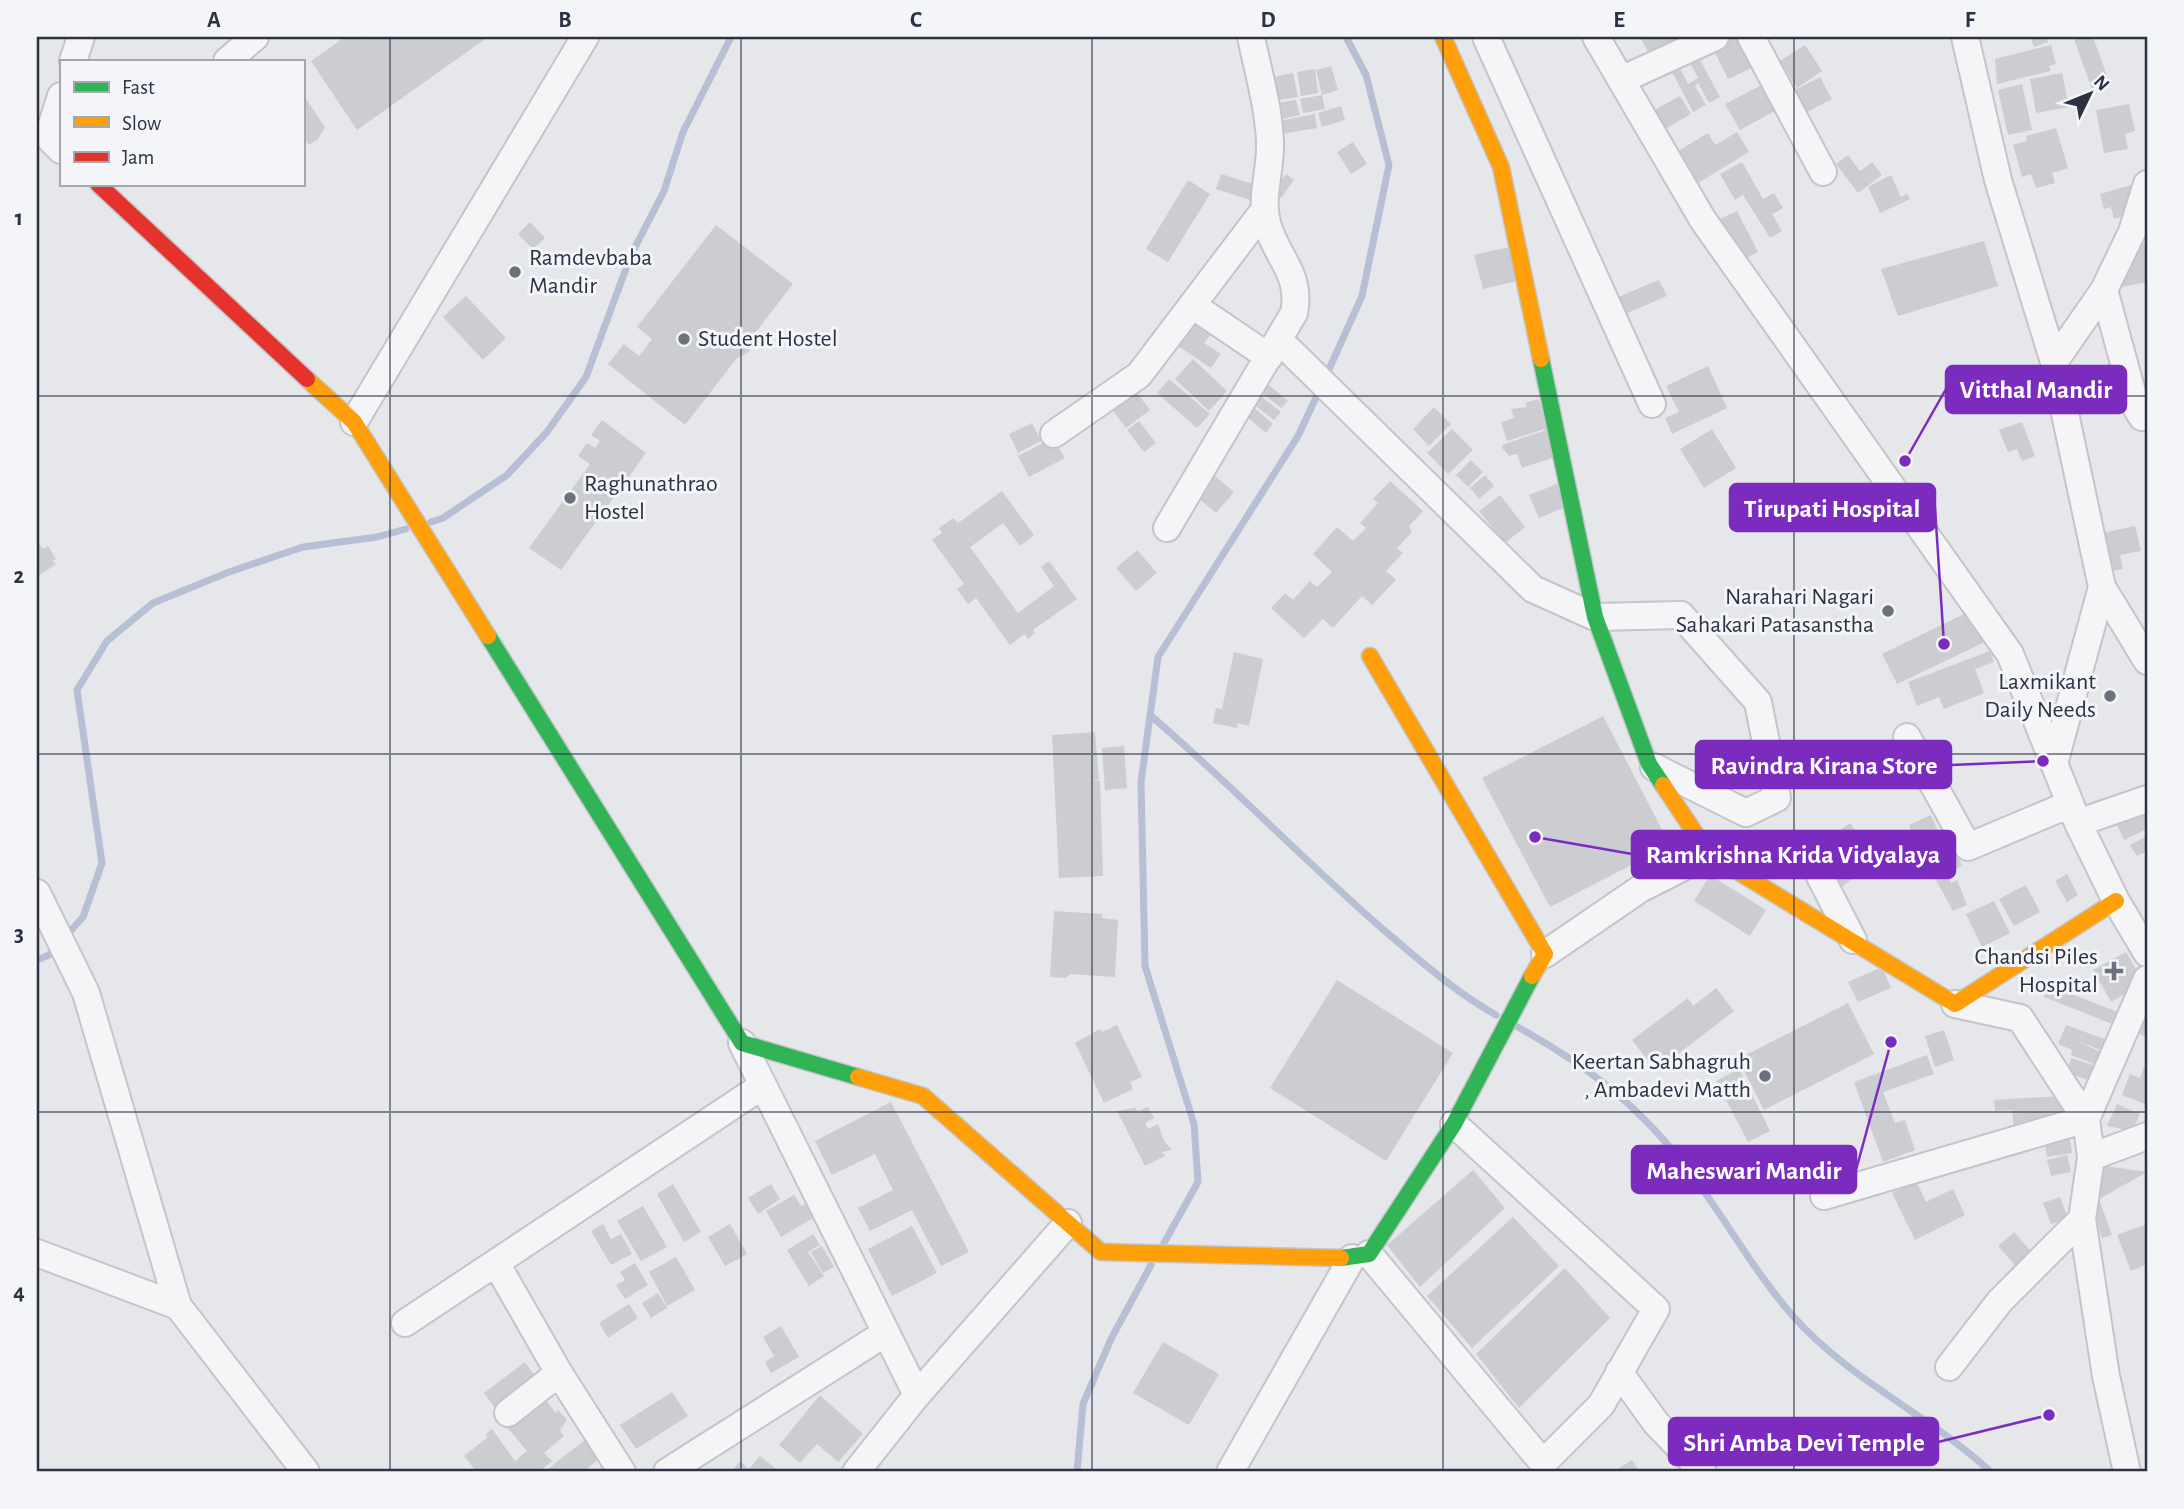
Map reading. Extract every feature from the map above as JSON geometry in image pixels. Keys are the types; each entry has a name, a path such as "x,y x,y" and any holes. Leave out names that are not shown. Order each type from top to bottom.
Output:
{"street":[{"path":"73,60 81,37"},
{"path":"228,60 255,37"},
{"path":"354,422 585,37"},
{"path":"1167,528 1281,351 1298,295 1293,276 1267,225 1265,209 1270,141 1251,37"},
{"path":"1443,37 1500,167 1595,617 1649,764 1709,854 1955,1004 2020,1018 2086,1119 2091,1157 2082,1219 2106,1376 2127,1472"},
{"path":"1486,37 1652,404"},
{"path":"1596,37 1703,220 2010,654 2074,814 2116,901 2147,953"},
{"path":"1621,80 1715,37"},
{"path":"1751,37 1824,172"},
{"path":"1965,37 1998,180 2054,362 2102,587 2147,661"},
{"path":"60,99 48,137 60,149"},
{"path":"2054,362 2104,290 2132,232 2147,184"},
{"path":"100,186 354,422 742,1042 884,1334 917,1395"},
{"path":"1055,433 1139,375 1265,209"},
{"path":"2104,290 2136,407 2142,417 2147,417"},
{"path":"1192,305 1281,351 1337,395 1533,589 1595,617 1681,615 1758,702 1777,798 1746,813 1649,764"},
{"path":"2054,764 2102,587"},
{"path":"1370,656 1545,954"},
{"path":"1907,737 1968,848 2074,814 2147,799"},
{"path":"1230,1472 1360,1256 1454,1124 1545,954 1640,889 1709,854"},
{"path":"1811,859 1853,940"},
{"path":"37,895 86,993 178,1306 306,1472"},
{"path":"1955,1004 2116,901"},
{"path":"2086,1119 2147,979"},
{"path":"742,1042 923,1096 1101,1252 1360,1256 1544,1463 1601,1405 1656,1309 1454,1124"},
{"path":"405,1323 762,1086"},
{"path":"1824,1196 2086,1119"},
{"path":"2091,1157 2147,1136"},
{"path":"1949,1367 2000,1301 2082,1219"},
{"path":"856,1472 917,1395 1068,1223"},
{"path":"37,1253 178,1306"},
{"path":"496,1263 559,1373 622,1472"},
{"path":"667,1472 884,1334"},
{"path":"1619,1372 1656,1423 1703,1472"},
{"path":"508,1413 559,1373"}],"building":[{"path":"345,37 361,37 362,40 366,37 488,37 357,130 311,61"},
{"path":"1640,37 1680,37 1685,46 1650,56"},
{"path":"1732,37 1739,37 1754,67 1728,79 1712,47"},
{"path":"2030,37 2046,37 2048,42 2034,47"},
{"path":"2093,37 2109,81 2096,86 2096,92 2093,92 2074,39"},
{"path":"1805,45 1822,71 1797,88 1780,61"},
{"path":"2051,45 2056,64 2049,66 2051,71 1997,84 1995,59"},
{"path":"1697,54 1720,97 1709,103 1698,83 1695,86 1706,105 1693,112 1671,70 1679,66 1688,84 1698,78 1688,59"},
{"path":"1331,66 1338,90 1322,95 1316,70"},
{"path":"1315,69 1318,93 1301,96 1297,72"},
{"path":"1293,73 1298,97 1277,100 1273,77"},
{"path":"2062,73 2069,107 2036,113 2030,79"},
{"path":"1820,77 1832,99 1807,112 1795,90"},
{"path":"2022,84 2032,130 2008,135 1998,90"},
{"path":"1760,86 1775,111 1740,130 1725,104"},
{"path":"1322,95 1325,109 1303,113 1300,99"},
{"path":"304,96 325,127 318,139 309,145 304,138"},
{"path":"1680,96 1691,114 1660,132 1649,113"},
{"path":"1296,100 1300,115 1282,119 1278,103"},
{"path":"2129,104 2135,131 2125,134 2128,149 2104,153 2096,110"},
{"path":"1341,106 1345,120 1322,127 1318,113"},
{"path":"1315,114 1317,128 1282,134 1279,121"},
{"path":"2056,128 2068,168 2052,173 2055,183 2036,188 2031,174 2022,177 2013,145 2027,141 2026,136"},
{"path":"1737,132 1749,152 1695,185 1675,153 1708,133 1715,145"},
{"path":"1353,142 1367,164 1351,174 1337,152"},
{"path":"1848,155 1860,171 1872,162 1882,175 1858,193 1836,164"},
{"path":"1742,162 1763,199 1774,193 1783,208 1772,214 1782,231 1770,238 1743,195 1735,200 1720,174"},
{"path":"1221,174 1257,185 1253,201 1216,189"},
{"path":"1286,174 1294,180 1281,198 1273,192"},
{"path":"1891,175 1901,197 1907,194 1910,199 1880,213 1868,187"},
{"path":"1188,180 1210,194 1168,262 1146,249"},
{"path":"2135,184 2127,215 2114,219 2111,207 2104,209 2100,194"},
{"path":"1737,211 1758,252 1736,263 1716,221"},
{"path":"530,222 545,238 533,249 518,234"},
{"path":"716,225 793,284 755,333 749,352 737,358 685,425 608,364 624,344 639,356 652,339 637,327"},
{"path":"1984,241 1998,286 1898,316 1881,269"},
{"path":"2147,243 2147,282 2122,287 2135,245"},
{"path":"1509,247 1517,281 1483,289 1474,255"},
{"path":"1659,280 1667,296 1625,314 1611,300"},
{"path":"466,296 506,338 483,360 443,317"},
{"path":"1191,321 1211,334 1204,343 1221,354 1211,368 1175,344"},
{"path":"1193,359 1227,391 1209,411 1175,379"},
{"path":"1708,366 1727,408 1672,434 1665,418 1679,412 1666,386"},
{"path":"1169,379 1210,414 1197,428 1157,393"},
{"path":"1269,385 1288,401 1281,408 1262,393"},
{"path":"1135,390 1150,410 1126,428 1110,407"},
{"path":"1259,395 1281,412 1274,420 1252,403"},
{"path":"1538,399 1551,427 1507,441 1501,422 1514,418 1511,409 1527,407 1525,403"},
{"path":"1251,405 1273,424 1266,433 1244,414"},
{"path":"1434,407 1451,424 1429,446 1413,429"},
{"path":"602,420 646,453 561,570 529,548 590,464 578,456 587,443 595,448 600,441 591,435"},
{"path":"1139,421 1156,443 1144,452 1127,430"},
{"path":"2022,422 2035,456 2022,461 2017,449 2008,452 1999,430"},
{"path":"1032,423 1041,441 1018,453 1009,434"},
{"path":"1452,429 1473,450 1448,474 1427,453"},
{"path":"1712,429 1736,468 1704,488 1680,449"},
{"path":"1546,430 1555,457 1522,468 1517,454 1509,456 1502,448 1502,445"},
{"path":"1053,438 1065,458 1029,477 1018,456"},
{"path":"1471,460 1483,472 1468,487 1456,475"},
{"path":"1210,472 1234,492 1216,513 1192,493"},
{"path":"1485,475 1494,486 1479,499 1470,488"},
{"path":"1390,481 1423,511 1409,526 1412,532 1397,548 1403,553 1386,571 1396,580 1372,605 1362,596 1333,628 1323,619 1304,638 1271,608 1285,593 1293,600 1310,581 1317,587 1332,572 1313,554 1337,527 1353,541 1366,528 1360,523 1378,503 1373,499"},
{"path":"1557,484 1566,507 1539,518 1529,495"},
{"path":"1002,491 1034,535 1020,546 1003,523 970,547 1018,613 1054,586 1041,567 1049,561 1077,599 1033,630 1035,633 1028,639 1025,634 1010,645 976,598 968,604 957,589 964,584 932,540 942,533 939,528 953,518 958,523"},
{"path":"1500,495 1525,527 1505,543 1479,511"},
{"path":"2135,526 2141,551 2120,555 2123,569 2112,571 2103,533"},
{"path":"37,540 43,549 48,546 56,564 37,577"},
{"path":"1137,550 1157,573 1136,591 1116,568"},
{"path":"1972,610 1987,641 1897,684 1882,654"},
{"path":"1990,651 1994,662 1975,669 1984,693 1944,709 1939,697 1917,706 1908,682"},
{"path":"1234,652 1263,659 1249,726 1238,723 1237,728 1213,723 1216,708 1222,709"},
{"path":"1603,716 1670,845 1550,907 1482,778"},
{"path":"1095,732 1099,780 1088,781 1100,781 1103,876 1059,878 1052,735"},
{"path":"1124,746 1127,788 1105,790 1102,748"},
{"path":"2147,808 2147,829 2124,840 2115,821"},
{"path":"1931,815 1939,834 1917,844 1909,825"},
{"path":"1850,823 1865,843 1840,861 1853,878 1838,890 1810,852"},
{"path":"1953,831 1962,866 1932,879 1918,846"},
{"path":"2147,836 2147,851 2137,856 2130,845"},
{"path":"2067,874 2078,895 2067,902 2055,881"},
{"path":"1710,875 1766,910 1750,936 1694,901"},
{"path":"1948,875 1951,883 1957,880 1967,905 1953,911 1936,880"},
{"path":"2026,885 2040,912 2014,926 1999,899"},
{"path":"1994,901 2010,933 1982,947 1966,914"},
{"path":"1054,911 1102,914 1102,918 1118,920 1115,977 1070,974 1066,978 1050,977"},
{"path":"2126,952 2144,983 2111,1002 2093,970"},
{"path":"1882,967 1891,988 1858,1002 1848,982"},
{"path":"1337,980 1453,1053 1386,1161 1270,1088"},
{"path":"2049,985 2120,1013 2115,1025 2044,997"},
{"path":"1716,988 1734,1011 1656,1071 1632,1040 1688,998 1693,1006"},
{"path":"1848,1003 1874,1054 1764,1110 1738,1059"},
{"path":"2147,1015 2147,1038 2137,1032"},
{"path":"1117,1025 1142,1077 1130,1082 1133,1089 1104,1103 1075,1043 1100,1029 1102,1032"},
{"path":"2066,1025 2110,1041 2106,1052 2075,1040 2105,1054 2100,1066 2071,1055 2072,1050 2058,1044"},
{"path":"1944,1030 1954,1060 1935,1067 1925,1036"},
{"path":"1927,1055 1934,1074 1883,1092 1895,1123 1905,1120 1915,1150 1883,1162 1854,1082"},
{"path":"2071,1058 2102,1068 2098,1083 2067,1073"},
{"path":"2144,1066 2147,1067 2147,1105 2122,1095 2130,1074 2140,1078"},
{"path":"1739,1069 1770,1131 1748,1142 1716,1081"},
{"path":"2061,1096 2064,1126 2014,1130 2012,1110 1995,1111 1994,1100"},
{"path":"891,1102 969,1252 941,1266 912,1210 870,1231 858,1208 893,1190 875,1154 832,1175 815,1141"},
{"path":"2117,1104 2140,1114 2132,1131 2107,1126"},
{"path":"1148,1107 1154,1118 1145,1123 1148,1129 1158,1124 1164,1141 1172,1150 1162,1152 1165,1156 1145,1166 1117,1111 1135,1108 1138,1111"},
{"path":"2068,1129 2072,1153 2047,1157 2043,1133"},
{"path":"2067,1155 2071,1172 2051,1176 2047,1160"},
{"path":"2098,1165 2147,1172 2094,1202"},
{"path":"1473,1170 1505,1208 1420,1287 1387,1245"},
{"path":"1916,1181 1926,1202 1953,1189 1965,1215 1915,1240 1892,1193"},
{"path":"673,1184 701,1232 684,1242 657,1194"},
{"path":"771,1184 780,1199 758,1214 748,1198"},
{"path":"794,1195 801,1206 805,1204 813,1218 781,1237 766,1211"},
{"path":"2060,1197 2068,1218 2051,1224 2043,1203"},
{"path":"2100,1202 2112,1235 2102,1238 2090,1205"},
{"path":"643,1206 667,1247 641,1261 617,1221"},
{"path":"1513,1217 1559,1266 1472,1348 1427,1296"},
{"path":"603,1224 611,1239 621,1234 632,1254 611,1265 591,1231"},
{"path":"730,1224 747,1254 725,1266 708,1237"},
{"path":"2147,1224 2147,1264 2131,1271 2117,1235"},
{"path":"912,1226 937,1273 892,1296 868,1249"},
{"path":"2014,1232 2035,1256 2019,1270 1998,1246"},
{"path":"813,1234 820,1245 808,1252 824,1276 809,1286 787,1250"},
{"path":"822,1246 834,1267 823,1273 811,1252"},
{"path":"676,1257 695,1290 667,1306 649,1272"},
{"path":"635,1263 648,1285 625,1299 616,1285 625,1280 620,1272"},
{"path":"1565,1268 1610,1318 1519,1408 1476,1354"},
{"path":"658,1293 667,1308 651,1318 642,1303"},
{"path":"629,1304 638,1318 608,1338 599,1323"},
{"path":"781,1326 799,1357 771,1373 765,1362 774,1356 763,1337"},
{"path":"1163,1342 1219,1374 1189,1425 1133,1393"},
{"path":"525,1362 540,1383 499,1413 484,1393"},
{"path":"672,1392 688,1416 636,1449 620,1425"},
{"path":"540,1393 556,1413 558,1410 567,1420 560,1430 564,1436 544,1453 552,1461 539,1472 477,1472 464,1456 488,1437 485,1435 492,1429 515,1461 527,1451 503,1423"},
{"path":"820,1395 863,1434 838,1462 817,1444 800,1463 779,1445"},
{"path":"590,1436 604,1454 584,1472 544,1472"},
{"path":"760,1456 780,1472 731,1472 740,1461 749,1469"},
{"path":"1632,1460 1640,1472 1613,1472"}],"waterway":[{"path":"431,522 443,518 507,475 547,432 586,377 631,255 664,191 683,132 731,37"},
{"path":"1326,376 1362,296 1389,165 1366,75 1346,37"},
{"path":"1164,1243 1198,1182 1194,1124 1145,966 1141,782 1158,657 1298,436 1321,387"},
{"path":"64,938 83,917 102,863 77,690 107,641 153,603 229,572 303,547 377,537 406,529"},
{"path":"1150,715 1386,932 1453,987 1496,1015"},
{"path":"37,960 49,955 56,947"},
{"path":"1516,1026 1589,1072 1652,1127 1690,1172 1778,1298 1814,1338 1838,1359 1942,1433 1991,1472"},
{"path":"1077,1472 1083,1404 1111,1339 1151,1265"}],"traffic: fast":[{"path":"1541,359 1595,617 1649,764 1663,785"},
{"path":"488,636 742,1043 858,1077"},
{"path":"1341,1258 1369,1254 1454,1124 1532,976"}],"traffic: slow":[{"path":"1443,37 1501,167 1541,359"},
{"path":"307,379 354,422 488,636"},
{"path":"1370,656 1545,954 1532,976"},
{"path":"1663,785 1709,854 1955,1004 2116,901"},
{"path":"858,1077 923,1096 1101,1252 1341,1258"}],"traffic: jam":[{"path":"100,186 307,379"}],"place":[{"name":"Ramdevbaba Mandir","path":"515,272"},
{"name":"Student Hostel","path":"684,339"},
{"name":"Vitthal Mandir","path":"1905,461"},
{"name":"Raghunathrao Hostel","path":"570,498"},
{"name":"Narahari Nagari Sahakari Patasanstha","path":"1888,611"},
{"name":"Tirupati Hospital","path":"1944,644"},
{"name":"Laxmikant Daily Needs","path":"2110,696"},
{"name":"Ravindra Kirana Store","path":"2043,761"},
{"name":"Ramkrishna Krida Vidyalaya","path":"1535,837"},
{"name":"Chandsi Piles Hospital","path":"2114,971"},
{"name":"Maheswari Mandir","path":"1891,1042"},
{"name":"Keertan Sabhagruh , Ambadevi Matth","path":"1765,1076"},
{"name":"Shri Amba Devi Temple","path":"2049,1415"}]}
